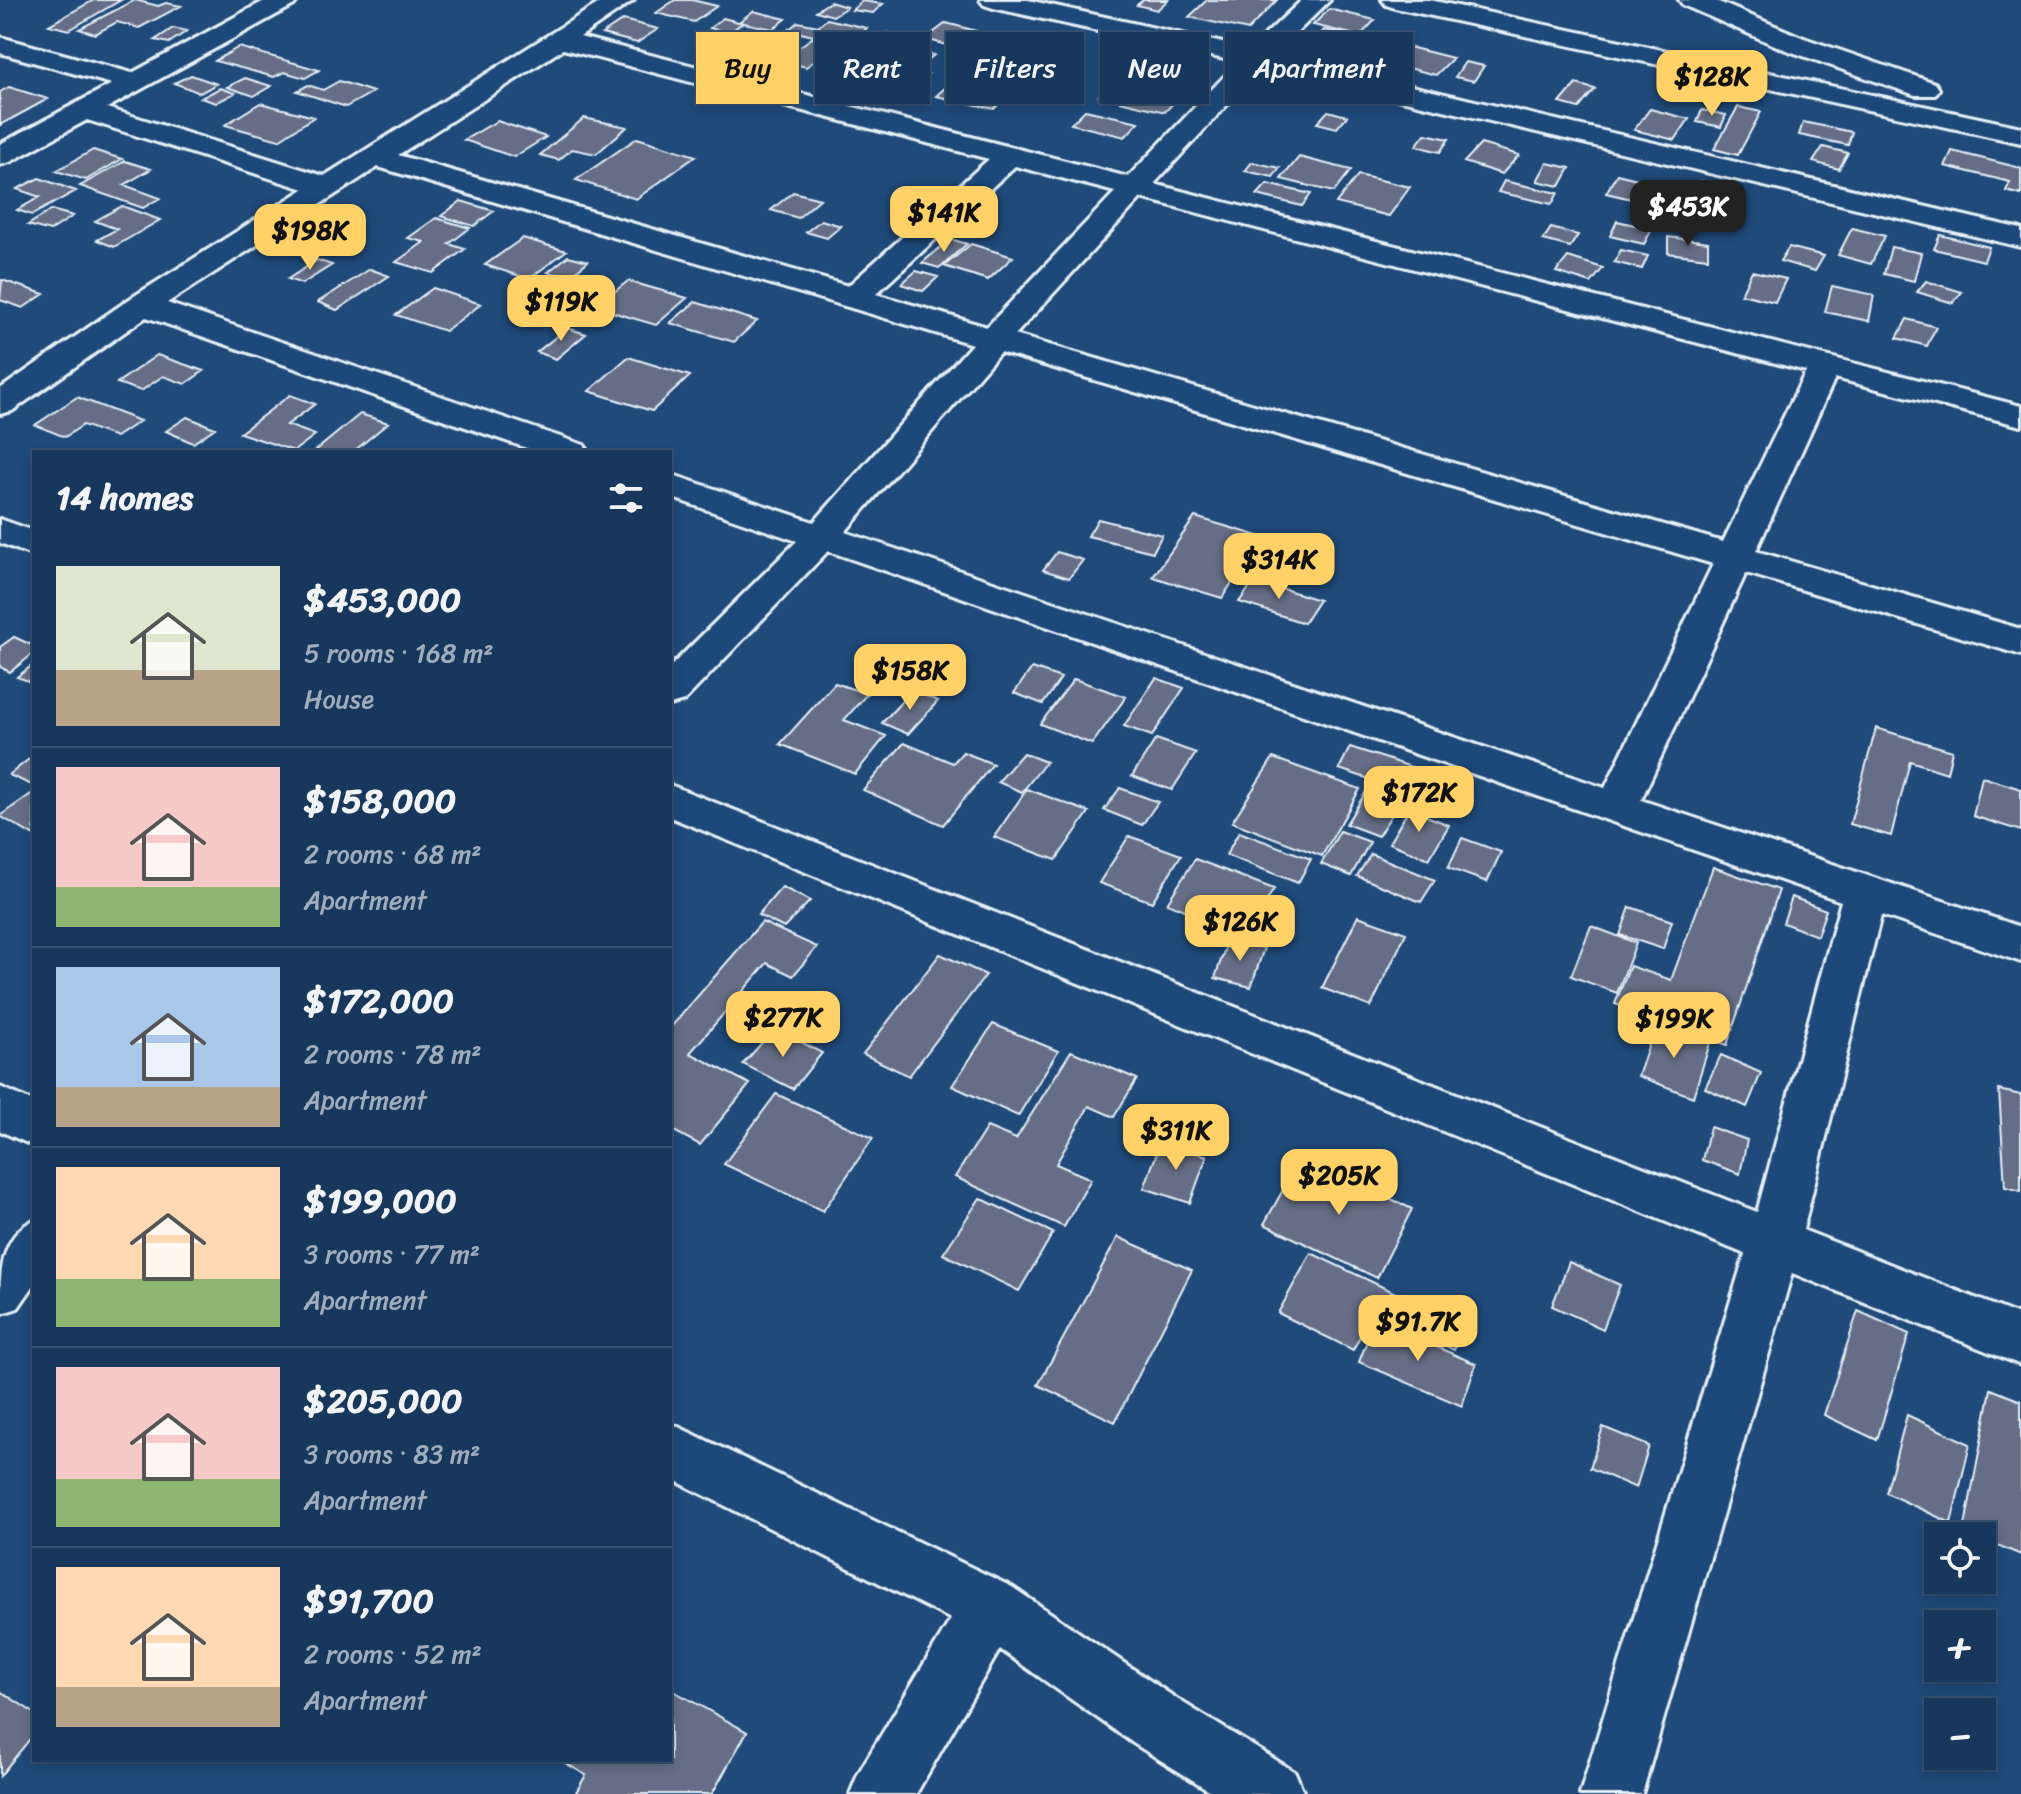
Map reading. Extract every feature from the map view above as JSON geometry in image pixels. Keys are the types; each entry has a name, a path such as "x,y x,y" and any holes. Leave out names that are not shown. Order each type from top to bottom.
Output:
{"street":[{"path":"0,156 285,0"},
{"path":"0,404 142,305 621,0"},
{"path":"993,0 1225,51"},
{"path":"1283,32 1317,0"},
{"path":"1395,0 2021,135"},
{"path":"1692,0 1839,60 2021,120"},
{"path":"560,40 2021,416"},
{"path":"0,45 136,82"},
{"path":"672,689 821,537 992,341 1225,92"},
{"path":"1413,95 2021,238"},
{"path":"84,110 328,187"},
{"path":"852,299 1009,156"},
{"path":"375,157 2021,642"},
{"path":"142,305 566,450"},
{"path":"1616,809 1825,365"},
{"path":"672,486 2021,945"},
{"path":"0,530 32,543"},
{"path":"672,801 2021,1341"},
{"path":"1611,1794 1775,1241 1865,891"},
{"path":"0,1107 32,1125"},
{"path":"0,1291 32,1245"},
{"path":"672,1450 991,1608 1155,1721 1273,1794"},
{"path":"881,1794 991,1608"}],"building":[{"path":"94,0 121,0 69,30 49,25"},
{"path":"135,0 158,6 166,3 181,6 139,28 117,22 95,34 79,29"},
{"path":"675,0 692,0 717,6 694,22 656,13"},
{"path":"1143,0 1168,0 1157,10 1137,5"},
{"path":"1207,0 1277,0 1248,30 1189,17"},
{"path":"862,1 883,4 873,13 852,10"},
{"path":"830,2 847,7 833,16 816,11"},
{"path":"1329,9 1375,20 1364,32 1343,32 1313,25"},
{"path":"753,11 786,19 773,29 739,22"},
{"path":"723,18 742,23 730,32 710,28"},
{"path":"827,19 867,28 862,32 815,32 815,36 788,30 798,22 818,26"},
{"path":"623,20 658,29 637,43 602,34"},
{"path":"946,23 980,32 946,32 946,45 930,40 930,35"},
{"path":"173,28 187,31 169,43 155,40"},
{"path":"815,39 815,60 806,67 799,65 799,47"},
{"path":"239,47 319,70 305,78 284,72 274,77 215,61"},
{"path":"1413,48 1453,58 1436,75 1413,69"},
{"path":"1465,62 1484,66 1474,81 1455,77"},
{"path":"191,75 217,84 200,93 174,83"},
{"path":"245,78 271,86 254,96 227,87"},
{"path":"339,81 373,92 346,107 297,91 308,85 323,90"},
{"path":"1576,84 1595,89 1579,108 1560,103"},
{"path":"9,87 48,99 0,125 0,92"},
{"path":"946,87 946,98 936,96"},
{"path":"220,88 235,93 216,103 201,98"},
{"path":"260,103 314,117 279,140 225,125"},
{"path":"972,104 999,104 994,109"},
{"path":"1132,104 1172,104 1165,112"},
{"path":"1738,107 1761,112 1738,155 1714,149"},
{"path":"1650,109 1689,119 1675,140 1634,130"},
{"path":"1085,110 1139,122 1125,137 1071,124"},
{"path":"1702,110 1726,115 1721,127 1697,122"},
{"path":"1328,111 1347,116 1337,128 1317,123"},
{"path":"584,118 627,127 596,154 572,149 559,160 540,155"},
{"path":"497,121 546,137 514,157 464,140"},
{"path":"1803,122 1852,132 1848,145 1799,135"},
{"path":"1425,134 1449,139 1440,152 1416,146"},
{"path":"637,138 696,156 636,199 576,180"},
{"path":"1481,144 1519,155 1502,174 1464,162"},
{"path":"1823,147 1848,153 1839,169 1813,162"},
{"path":"93,150 122,159 86,180 56,171"},
{"path":"1952,151 2021,168 2021,195 2006,191 2010,182 1945,166"},
{"path":"1299,157 1351,170 1334,192 1281,179"},
{"path":"125,161 151,169 124,185 160,198 143,208 80,186"},
{"path":"1252,162 1280,168 1273,177 1245,171"},
{"path":"1547,163 1570,168 1560,186 1537,181"},
{"path":"1617,174 1686,191 1675,209 1606,193"},
{"path":"1358,175 1410,187 1389,216 1336,203"},
{"path":"39,178 76,191 32,215 17,210 40,197 17,189"},
{"path":"1504,181 1558,193 1552,204 1498,192"},
{"path":"1701,181 1727,187 1721,199 1694,193"},
{"path":"1267,184 1311,194 1302,206 1257,195"},
{"path":"793,192 820,199 798,218 771,210"},
{"path":"461,201 494,211 474,226 441,216"},
{"path":"122,206 160,220 114,247 97,240 117,229 95,221"},
{"path":"51,210 73,216 50,231 28,225"},
{"path":"436,218 470,228 449,244 465,249 433,273 396,262 424,242 408,238"},
{"path":"821,220 841,226 827,238 806,232"},
{"path":"1617,221 1652,229 1644,244 1610,236"},
{"path":"1551,228 1578,235 1570,247 1543,240"},
{"path":"1852,228 1885,236 1871,264 1838,255"},
{"path":"1940,235 1989,247 1984,261 1934,249"},
{"path":"1668,237 1708,242 1708,258 1668,253"},
{"path":"523,238 566,251 529,279 485,265"},
{"path":"950,239 967,244 939,268 922,263"},
{"path":"971,244 1013,257 988,280 944,266"},
{"path":"1789,247 1824,256 1815,271 1780,261"},
{"path":"1891,247 1921,253 1914,281 1884,274"},
{"path":"1621,250 1648,256 1642,269 1614,262"},
{"path":"568,256 588,261 568,278 548,272"},
{"path":"1568,257 1603,268 1591,283 1556,272"},
{"path":"317,260 332,265 302,284 288,279"},
{"path":"370,269 389,276 337,310 318,302"},
{"path":"916,271 938,277 923,291 901,284"},
{"path":"1752,271 1786,279 1775,302 1741,294"},
{"path":"2,280 44,294 23,308 0,300"},
{"path":"628,281 687,298 656,325 595,307"},
{"path":"1926,281 1962,292 1953,303 1917,292"},
{"path":"1832,286 1874,295 1869,321 1825,312"},
{"path":"433,288 481,304 445,331 396,315"},
{"path":"695,302 757,321 734,342 670,323"},
{"path":"1907,319 1936,327 1927,346 1897,338"},
{"path":"567,328 586,334 556,359 537,352"},
{"path":"157,355 204,371 185,384 163,376 141,391 117,383"},
{"path":"628,357 690,376 652,411 589,391"},
{"path":"290,395 315,404 287,425 315,435 295,450 240,433"},
{"path":"77,397 140,421 116,437 83,425 65,437 35,425"},
{"path":"360,414 388,423 355,450 316,450"},
{"path":"187,417 215,428 193,443 166,431"},
{"path":"1195,517 1262,537 1222,598 1153,577"},
{"path":"1098,519 1162,535 1153,552 1088,536"},
{"path":"1057,552 1083,560 1069,578 1043,570"},
{"path":"1255,580 1319,600 1304,623 1239,602"},
{"path":"14,637 32,645 32,655 10,672 0,667 0,647"},
{"path":"32,666 32,682 17,677"},
{"path":"1032,668 1061,678 1043,704 1014,693"},
{"path":"1156,678 1184,688 1152,736 1124,726"},
{"path":"1074,679 1126,697 1092,744 1040,724"},
{"path":"835,683 867,694 844,720 886,736 855,774 780,744"},
{"path":"912,690 938,701 908,734 882,723"},
{"path":"1876,728 1952,751 1947,773 1910,761 1891,836 1850,824"},
{"path":"1156,739 1196,753 1172,790 1132,776"},
{"path":"904,743 953,763 963,752 993,764 943,825 863,790"},
{"path":"1350,747 1424,771 1414,794 1339,769"},
{"path":"1023,753 1046,762 1022,792 998,782"},
{"path":"32,757 32,785 9,775"},
{"path":"1273,758 1360,789 1322,856 1232,822"},
{"path":"1982,777 2021,789 2021,831 1973,816"},
{"path":"1369,787 1401,800 1378,836 1346,824"},
{"path":"1120,788 1158,802 1142,825 1104,810"},
{"path":"1027,789 1089,812 1056,860 994,837"},
{"path":"32,793 32,835 0,816"},
{"path":"1409,809 1449,825 1429,859 1389,843"},
{"path":"1340,831 1370,842 1351,876 1321,864"},
{"path":"1239,832 1311,859 1298,883 1226,855"},
{"path":"1129,836 1181,855 1152,902 1099,883"},
{"path":"1462,838 1501,852 1487,882 1448,868"},
{"path":"1371,854 1435,880 1421,902 1357,876"},
{"path":"1195,859 1274,889 1246,934 1167,903"},
{"path":"1713,867 1779,890 1727,1045 1615,1004 1630,966 1671,980"},
{"path":"782,887 810,901 784,928 758,915"},
{"path":"1792,897 1826,910 1817,936 1783,923"},
{"path":"1630,907 1672,921 1663,949 1620,935"},
{"path":"1358,916 1406,933 1371,1007 1322,988"},
{"path":"762,922 817,947 793,976 767,963 690,1053 750,1084 700,1145 672,1130 672,1026"},
{"path":"1591,926 1636,943 1617,993 1571,976"},
{"path":"1228,939 1264,948 1251,987 1215,978"},
{"path":"940,954 986,975 909,1076 863,1054"},
{"path":"993,1024 1058,1051 1018,1116 952,1086"},
{"path":"1656,1024 1710,1043 1693,1097 1638,1076"},
{"path":"775,1028 822,1053 793,1089 743,1064"},
{"path":"1071,1051 1137,1079 1114,1117 1089,1106 1056,1164 1091,1179 1064,1227 955,1177 987,1127 1016,1139"},
{"path":"1721,1055 1761,1073 1747,1107 1705,1088"},
{"path":"1999,1090 2021,1095 2021,1191 2005,1187"},
{"path":"776,1094 873,1138 823,1211 724,1164"},
{"path":"1710,1127 1747,1140 1740,1174 1702,1160"},
{"path":"1161,1142 1207,1156 1190,1203 1144,1188"},
{"path":"1302,1156 1412,1209 1377,1278 1264,1224"},
{"path":"980,1198 1053,1233 1019,1291 943,1254"},
{"path":"1118,1237 1192,1270 1115,1422 1038,1385"},
{"path":"1311,1253 1465,1326 1454,1350 1373,1311 1353,1350 1278,1313"},
{"path":"1569,1262 1620,1285 1603,1329 1552,1306"},
{"path":"1858,1311 1909,1334 1877,1440 1824,1415"},
{"path":"1375,1320 1476,1364 1462,1406 1359,1362"},
{"path":"1991,1389 2021,1401 2021,1555 1996,1544 1996,1522 1966,1522"},
{"path":"1907,1415 1970,1444 1951,1522 1886,1493"},
{"path":"1603,1427 1649,1446 1636,1488 1590,1468"},
{"path":"672,1690 747,1732 712,1794 575,1794 586,1775 563,1762 672,1762"},
{"path":"0,1691 32,1712 32,1736 0,1776"}]}
